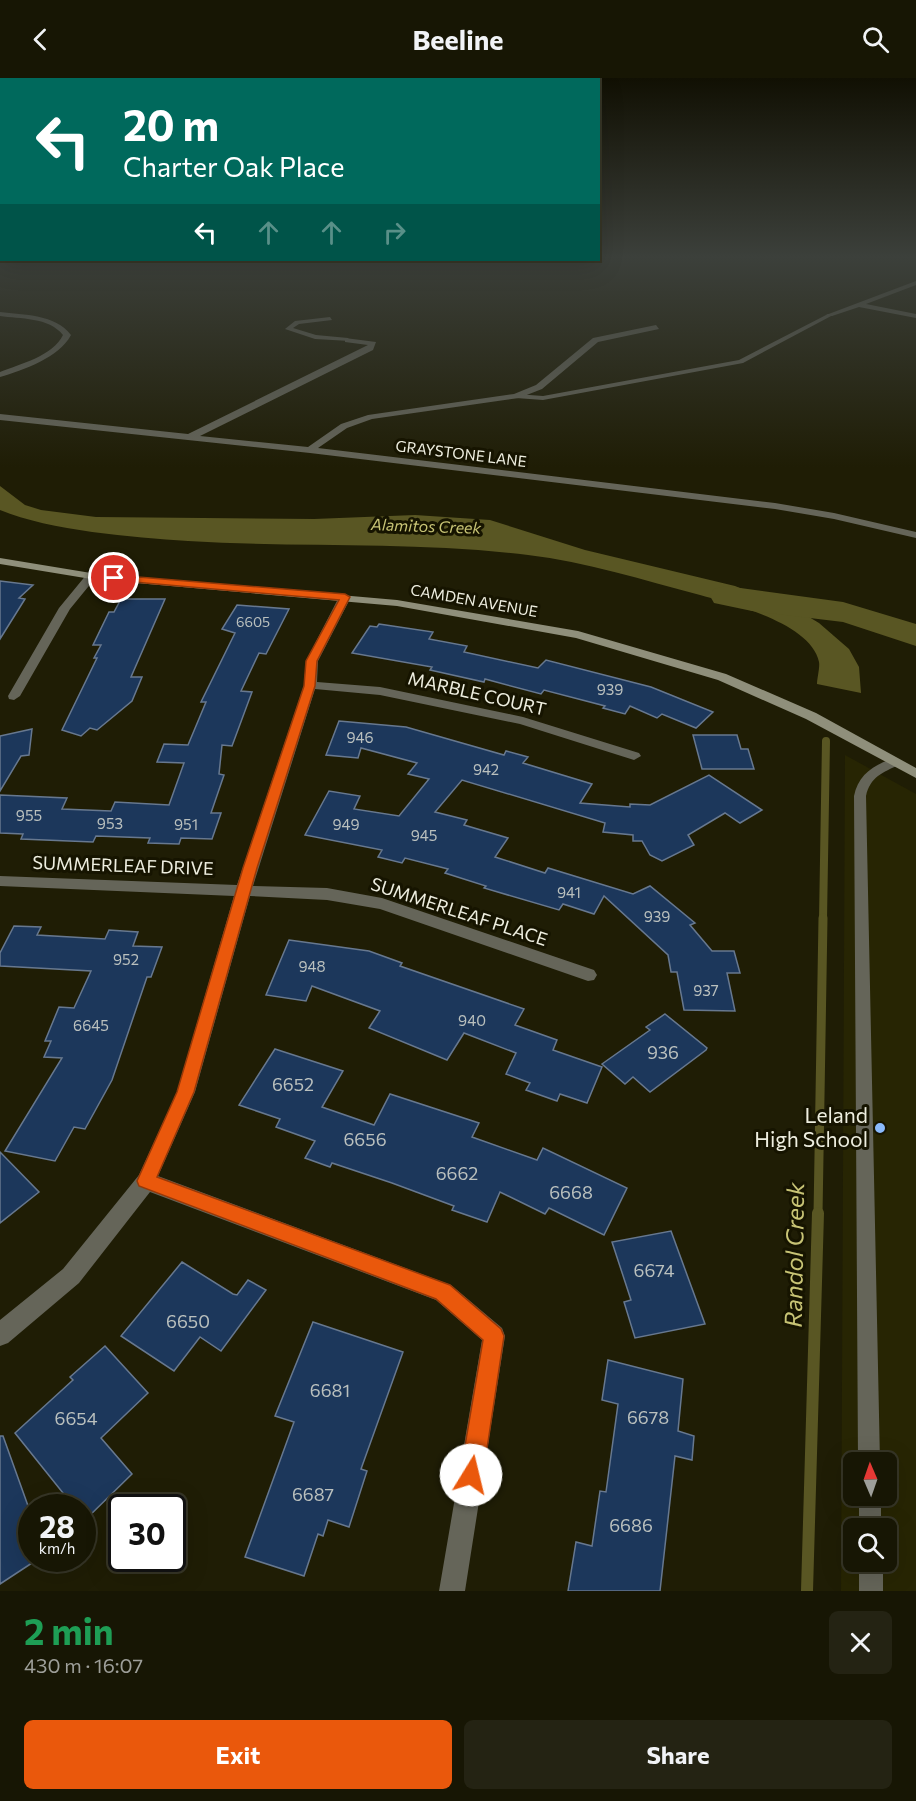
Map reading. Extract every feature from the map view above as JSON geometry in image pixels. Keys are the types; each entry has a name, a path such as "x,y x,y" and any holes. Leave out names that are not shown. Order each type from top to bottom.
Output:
{"street":[{"path":"0,375 63,344 67,335 63,329 56,326"},
{"path":"310,450 344,426 371,417 516,396 539,387 596,340 656,327"},
{"path":"188,438 373,344 348,340"},
{"name":"GRAYSTONE LANE","path":"0,417 310,450 775,506 834,516 916,535"},
{"name":"CAMDEN AVENUE","path":"0,561 91,576 345,597 489,618 616,645 722,677 811,716 916,774"},
{"path":"14,696 65,608 91,576"},
{"path":"0,1335 71,1276 146,1181 186,1092 244,889 310,686 312,661 345,597"},
{"name":"MARBLE COURT","path":"310,686 380,691 523,721 634,756"},
{"name":"SUMMERLEAF DRIVE","path":"0,881 244,889"},
{"name":"SUMMERLEAF PLACE","path":"244,889 327,894 382,904 588,975"},
{"path":"146,1181 443,1292 494,1336 452,1591"}],"lane":[{"path":"292,326 288,329 315,337 348,340"},
{"path":"516,396 543,398 741,362 810,326"},
{"path":"869,1452 860,796 862,783 869,774 895,762"},
{"path":"871,1572 871,1591"}],"shaded area":[{"name":"Leland High School","path":"845,755 916,794 916,1591 841,1591"}],"water":[{"path":"0,486 25,505 41,510 96,517 314,519 415,515 490,520 585,550 735,586 804,614 819,623 849,649 859,667 861,693 817,684 819,662 813,648 802,636 768,617 714,599 593,567 550,558 486,551 401,546 230,543 92,532 43,523 0,510"}],"building":[{"path":"0,581 33,585 19,598 25,599 0,639"},
{"path":"121,599 165,599 131,677 142,677 132,701 97,730 90,728 81,736 62,730 97,658 94,658 101,645 93,645 109,612 114,612"},
{"path":"237,605 289,609 266,654 259,653 241,691 252,692 232,746 222,745 219,774 224,775 211,813 221,813 212,839 181,838 179,844 148,843 150,838 96,836 93,842 21,839 23,834 0,833 0,795 67,798 62,809 111,811 115,802 169,805 184,763 157,762 164,744 188,745 206,702 201,702 235,633 222,629"},
{"path":"379,624 433,632 429,639 467,646 464,652 538,668 546,660 651,687 713,712 696,728 662,714 657,718 630,706 625,714 603,708 605,706 544,690 541,694 485,679 484,682 430,670 432,667 352,653 370,626 377,627"},
{"path":"339,721 406,727 504,755 506,751 528,757 523,763 592,784 580,803 630,807 630,804 650,805 709,775 762,810 740,823 725,813 688,835 694,845 662,861 650,855 642,841 633,841 633,835 603,832 605,823 462,780 435,812 467,820 464,825 508,838 495,857 545,873 548,868 633,894 650,886 695,923 690,925 712,951 734,951 740,973 727,973 735,1011 684,1010 677,972 671,972 668,955 604,896 594,914 563,904 559,910 484,888 486,886 445,873 448,869 405,858 402,863 378,857 382,850 305,835 329,791 360,796 354,809 399,816 429,779 408,774 417,763 361,748 358,758 326,755"},
{"path":"32,729 29,755 21,756 0,791 0,736"},
{"path":"693,735 737,735 741,749 748,749 754,769 702,769"},
{"path":"14,926 41,927 37,935 105,939 109,930 138,932 133,946 162,947 151,977 147,977 112,1080 85,1129 74,1127 55,1161 5,1151 62,1058 44,1057 51,1041 45,1041 59,1007 74,1008 91,971 0,966 0,953"},
{"path":"289,940 369,951 402,963 400,966 524,1009 515,1025 557,1040 553,1050 602,1067 587,1103 560,1094 557,1101 526,1090 530,1083 506,1074 516,1053 464,1033 447,1060 369,1028 380,1011 312,986 306,1001 266,995"},
{"path":"665,1014 707,1048 706,1050 650,1092 633,1077 625,1084 602,1064 650,1030 646,1027"},
{"path":"275,1049 343,1071 322,1107 374,1125 390,1094 479,1123 472,1137 537,1160 543,1148 627,1188 604,1235 549,1208 545,1214 500,1192 487,1222 452,1210 454,1206 392,1183 332,1163 330,1167 305,1158 315,1141 276,1127 280,1119 239,1105"},
{"path":"0,1152 39,1192 0,1223"},
{"path":"671,1231 705,1324 635,1338 624,1302 631,1300 612,1242"},
{"path":"182,1262 233,1294 237,1295 248,1280 266,1290 221,1351 200,1337 174,1371 121,1336"},
{"path":"313,1322 403,1352 361,1469 367,1471 349,1527 328,1520 323,1536 318,1534 304,1576 245,1557 294,1422 275,1416"},
{"path":"105,1346 148,1393 101,1438 132,1474 112,1494 108,1494 108,1497 96,1509 96,1494 64,1494 15,1433 73,1380 70,1377"},
{"path":"608,1360 683,1379 678,1431 694,1436 692,1460 675,1456 660,1591 568,1591 576,1542 592,1546 600,1491 606,1492 618,1404 602,1400"},
{"path":"0,1436 3,1436 24,1494 18,1494 18,1572 0,1584"}],"waterway":[{"name":"Alamitos Creek","path":"726,596 853,614 916,636"},
{"name":"Randol Creek","path":"823,920 826,741"},
{"name":"Randol Creek","path":"818,1215 823,918"},
{"name":"Randol Creek","path":"807,1591 818,1213"}],"place":[{"name":"Leland High School","path":"880,1128"}],"route":[{"path":"114,578 345,597 312,661 310,686 250,868 186,1092 146,1181 443,1292 494,1336 471,1475"}]}
